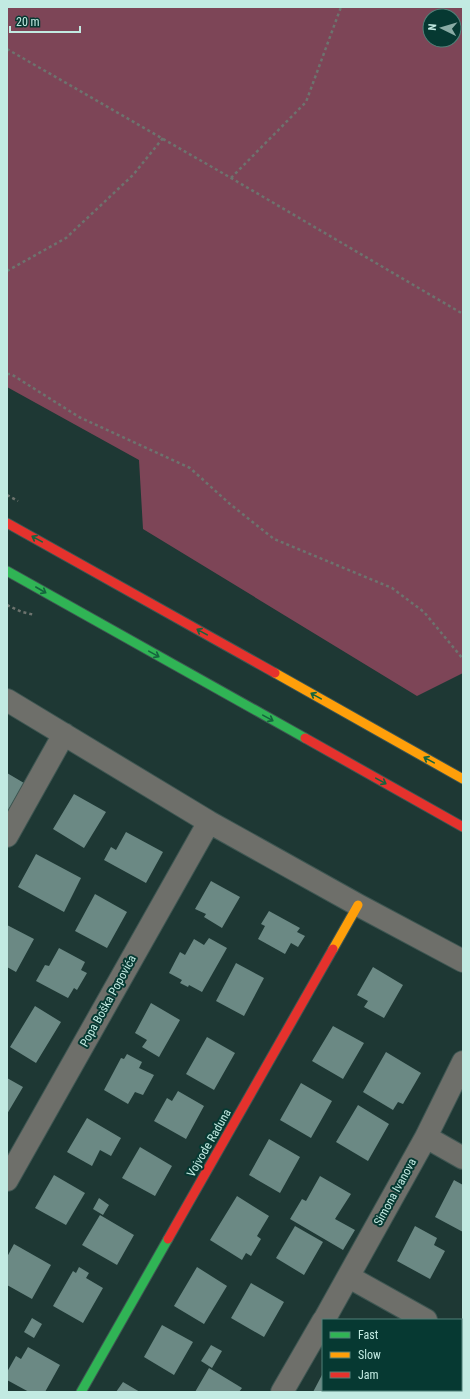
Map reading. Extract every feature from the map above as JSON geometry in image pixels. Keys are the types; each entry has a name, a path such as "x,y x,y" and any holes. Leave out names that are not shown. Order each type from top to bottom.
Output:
{"main road":[{"path":"7,523 463,779"},
{"path":"7,571 463,827"},
{"name":"Vojvode Raduna","path":"81,1392 358,905"}],"street":[{"path":"7,700 209,822 358,905 463,961"},
{"path":"7,836 64,734"},
{"name":"Popa Boška Popovića","path":"7,1180 209,822"},
{"name":"Simona Ivanova","path":"324,1319 426,1137 463,1062"},
{"path":"426,1137 463,1158"},
{"path":"348,1277 424,1319"},
{"name":"Simona Ivanova","path":"282,1392 322,1323"}],"path":[{"path":"231,178 306,102 341,7"},
{"path":"7,50 163,138 463,314"},
{"path":"7,271 66,238 133,175 163,138"},
{"path":"7,374 11,374 79,417 190,468 230,504 274,539 392,588 424,612 463,659"}],"shaded area":[{"path":"7,7 463,7 463,673 417,696 143,529 139,460 7,387"}],"building":[{"path":"7,773 24,783 7,812"},
{"path":"74,794 106,812 84,848 53,829"},
{"path":"126,832 163,852 146,883 104,860 111,847 116,850"},
{"path":"36,854 81,878 64,912 18,887"},
{"path":"211,881 240,897 222,928 204,917 206,914 195,909"},
{"path":"95,894 127,912 107,948 75,931"},
{"path":"269,911 300,928 297,932 305,936 298,947 291,943 285,954 258,939 265,926 261,924"},
{"path":"7,925 34,939 16,972 7,967"},
{"path":"209,938 227,948 202,992 189,985 188,987 180,983 182,980 169,973 180,952 185,955 194,939 204,945"},
{"path":"59,948 85,962 81,970 87,973 77,990 74,988 68,998 36,981 45,965 49,966"},
{"path":"236,963 264,978 244,1016 216,1001"},
{"path":"373,967 403,985 384,1018 364,1007 368,1001 357,995"},
{"path":"151,1003 180,1020 159,1057 142,1047 147,1040 135,1033"},
{"path":"35,1006 61,1022 36,1063 10,1047"},
{"path":"333,1026 364,1043 343,1079 312,1061"},
{"path":"207,1037 235,1053 214,1090 186,1074"},
{"path":"386,1052 421,1073 403,1104 398,1102 393,1110 363,1092"},
{"path":"127,1054 142,1062 139,1068 154,1075 143,1095 135,1092 128,1104 104,1090 121,1058 124,1059"},
{"path":"7,1078 23,1087 7,1114"},
{"path":"301,1083 332,1101 311,1138 280,1120"},
{"path":"178,1091 204,1106 186,1139 154,1121 167,1098 172,1101"},
{"path":"358,1105 389,1124 368,1161 336,1142"},
{"path":"87,1118 121,1138 111,1156 100,1150 92,1166 67,1152"},
{"path":"269,1139 300,1157 280,1193 249,1175"},
{"path":"140,1147 172,1166 155,1196 122,1178"},
{"path":"54,1175 85,1193 66,1225 35,1208"},
{"path":"320,1176 351,1194 335,1219 355,1230 343,1250 290,1219 302,1199 306,1201"},
{"path":"454,1180 463,1185 463,1232 435,1217"},
{"path":"237,1196 269,1216 257,1236 261,1239 251,1256 246,1253 242,1260 210,1240"},
{"path":"99,1198 109,1205 103,1215 93,1209"},
{"path":"100,1215 134,1235 117,1265 82,1245"},
{"path":"295,1226 323,1242 304,1275 276,1258"},
{"path":"415,1226 437,1238 434,1245 445,1251 430,1279 397,1261"},
{"path":"14,1244 51,1265 32,1299 7,1285 7,1257"},
{"path":"79,1267 89,1273 86,1278 103,1288 83,1323 53,1306 73,1271 76,1273"},
{"path":"197,1267 227,1286 204,1324 174,1306"},
{"path":"251,1283 284,1302 264,1337 231,1318"},
{"path":"32,1318 42,1324 34,1338 24,1332"},
{"path":"162,1325 193,1342 174,1375 144,1357"},
{"path":"211,1345 222,1351 212,1368 201,1361"},
{"path":"28,1347 60,1365 45,1392 29,1392 7,1380 7,1372 16,1356 21,1359"},
{"path":"209,1368 242,1388 239,1392 195,1392"},
{"path":"463,1374 463,1392 422,1392 462,1391"},
{"path":"322,1375 322,1391 342,1391 342,1392 313,1392"},
{"path":"123,1382 140,1392 116,1392"},
{"path":"375,1391 377,1392 350,1392"}],"traffic: fast":[{"path":"7,571 305,738"},
{"path":"81,1392 168,1239"}],"traffic: slow":[{"path":"275,673 463,779"},
{"path":"333,949 358,905"}],"traffic: jam":[{"path":"7,523 275,673"},
{"path":"305,738 463,827"},
{"path":"168,1239 333,949"}]}
